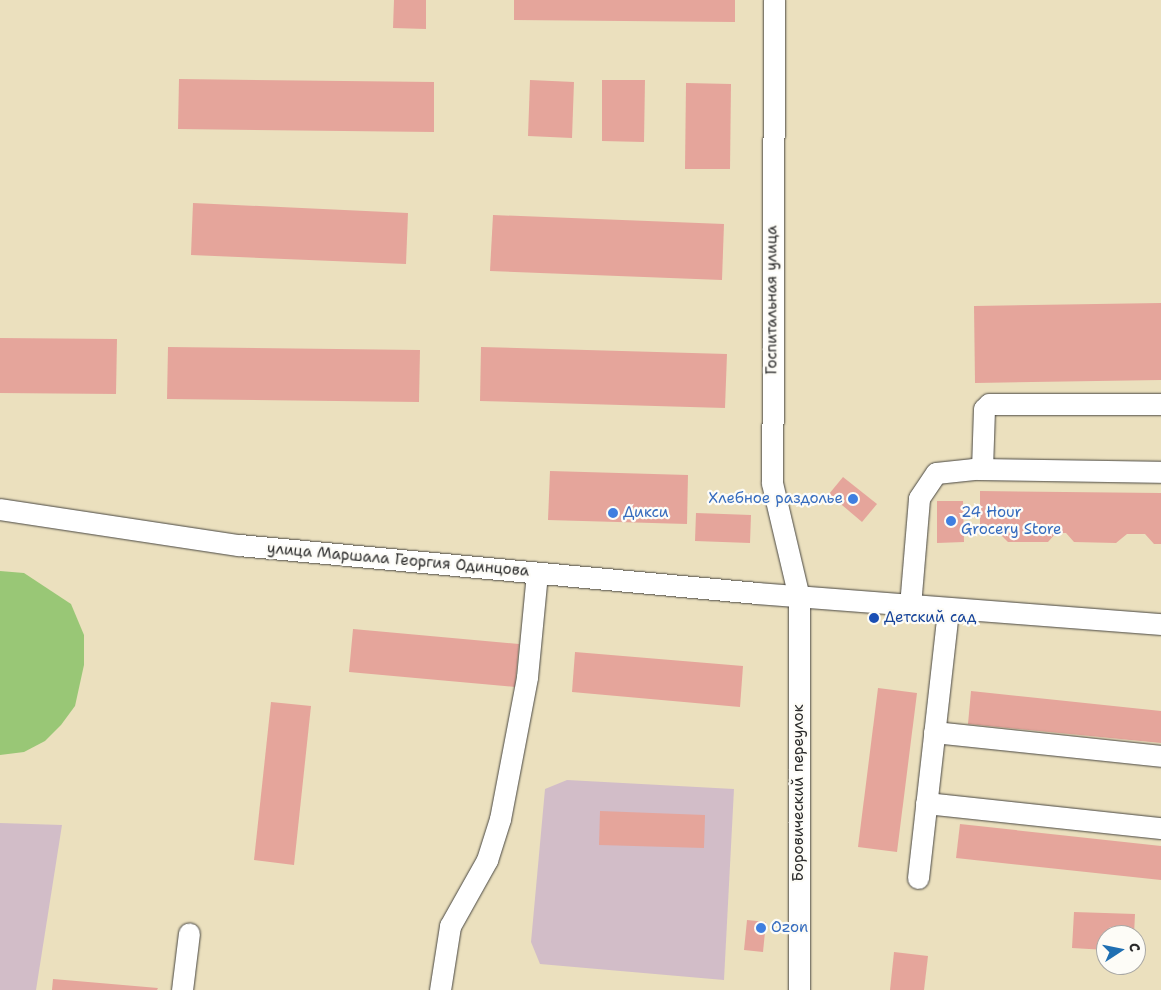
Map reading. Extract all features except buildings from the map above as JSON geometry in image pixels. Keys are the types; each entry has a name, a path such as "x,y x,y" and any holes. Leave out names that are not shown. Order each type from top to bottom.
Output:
{"street":[{"name":"Госпитальная улица","path":"774,0 772,484 798,597"},
{"path":"982,469 984,409 988,404 1161,404"},
{"path":"910,606 918,498 936,473 982,469 1161,472"},
{"name":"улица Маршала Георгия Одинцова","path":"0,509 239,545 798,597 1161,624"},
{"path":"440,990 450,926 487,860 500,820 527,677 537,573"},
{"name":"Боровический переулок","path":"798,597 799,990"},
{"path":"918,878 948,609"},
{"path":"934,732 1161,756"},
{"path":"926,803 1161,828"},
{"path":"182,990 189,933"}],"shaded area":[{"path":"567,780 734,789 724,980 540,964 531,942 545,789"},
{"path":"0,823 62,825 36,990 0,990"}],"green space":[{"path":"0,571 24,573 71,604 84,635 84,665 75,706 61,725 45,741 24,752 0,755"}],"place":[{"name":"Хлебное раздолье","path":"853,499"},
{"name":"Дикси","path":"613,513"},
{"name":"24 Hour Grocery Store","path":"951,521"},
{"name":"Детский сад","path":"874,618"},
{"name":"Ozon","path":"761,928"}]}
